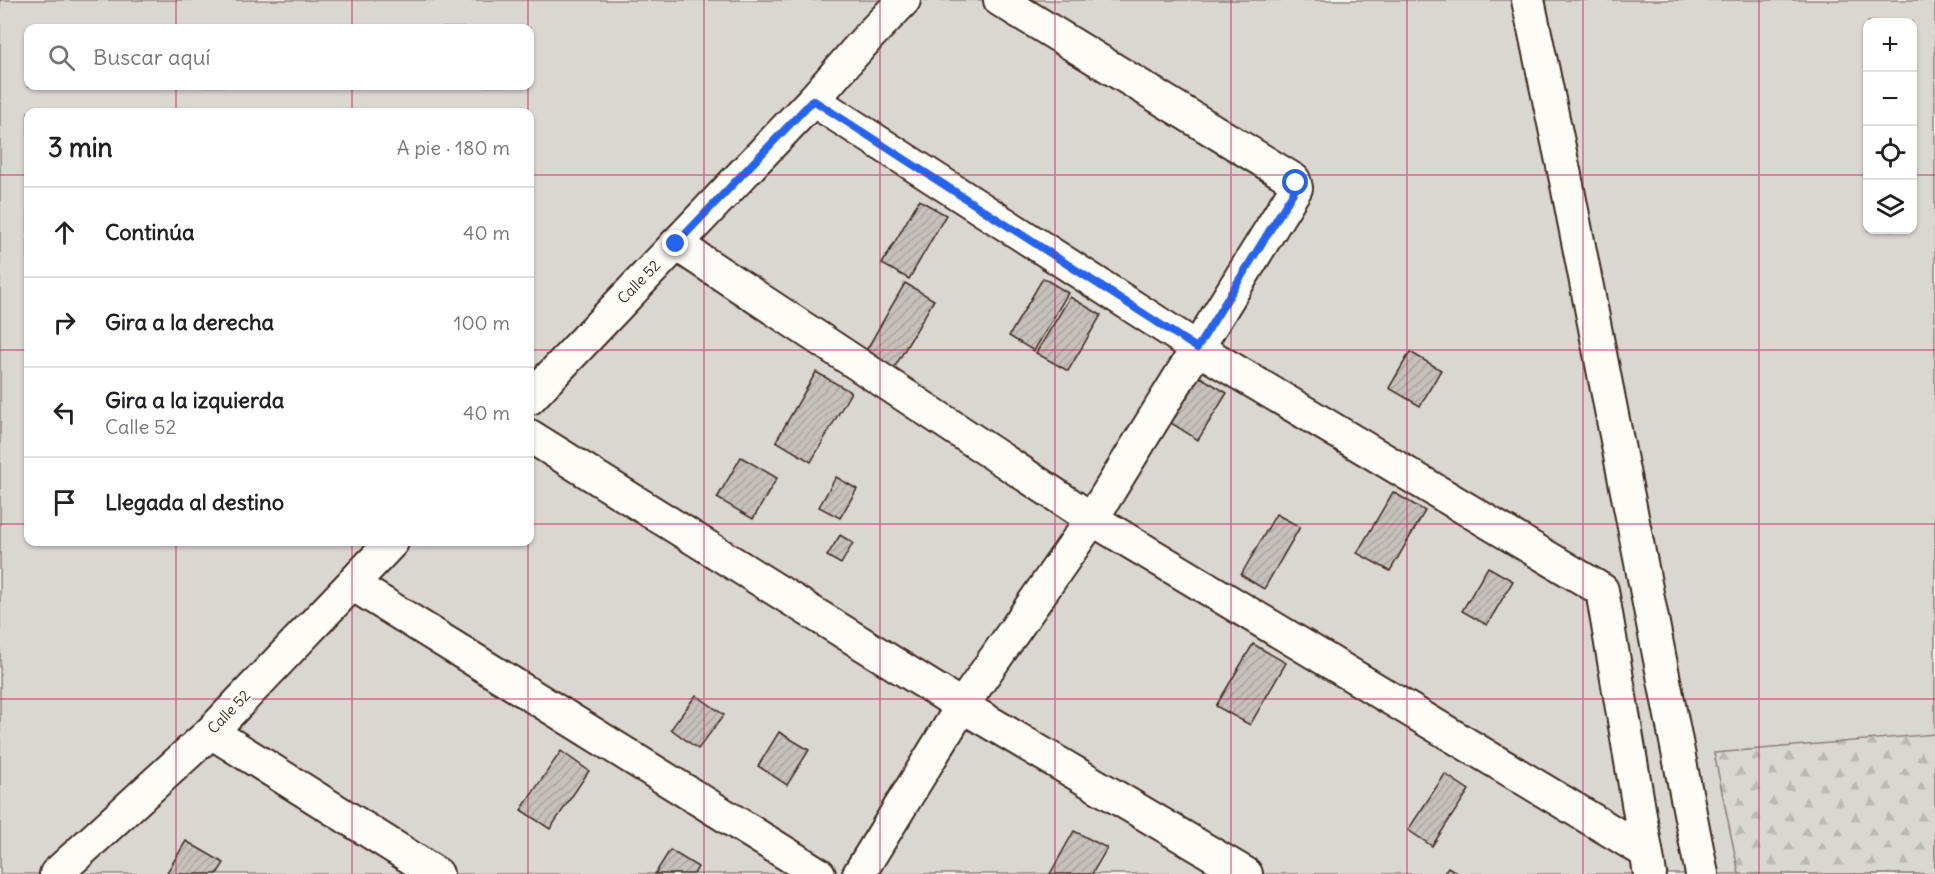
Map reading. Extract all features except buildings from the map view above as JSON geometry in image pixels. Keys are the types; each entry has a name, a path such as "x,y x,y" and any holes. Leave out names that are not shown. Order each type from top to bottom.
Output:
{"street":[{"name":"Calle 52","path":"534,394 813,100 904,0"},
{"path":"859,874 962,706 1092,519 1296,188 1294,180 1000,0"},
{"path":"1528,0 1567,184 1702,874"},
{"path":"813,100 1197,348 1602,590 1648,863"},
{"path":"676,244 1092,519 1648,863"},
{"path":"534,438 962,706 1246,874"},
{"name":"Calle 52","path":"56,874 211,732 388,546"},
{"path":"352,584 819,874"},
{"path":"211,732 437,874"}],"green space":[{"path":"0,0 1935,0 1935,874 0,874"},
{"path":"1935,734 1935,874 1739,874 1714,753"}],"route":[{"path":"676,244 813,100 1197,348 1296,188 1296,183"}]}
